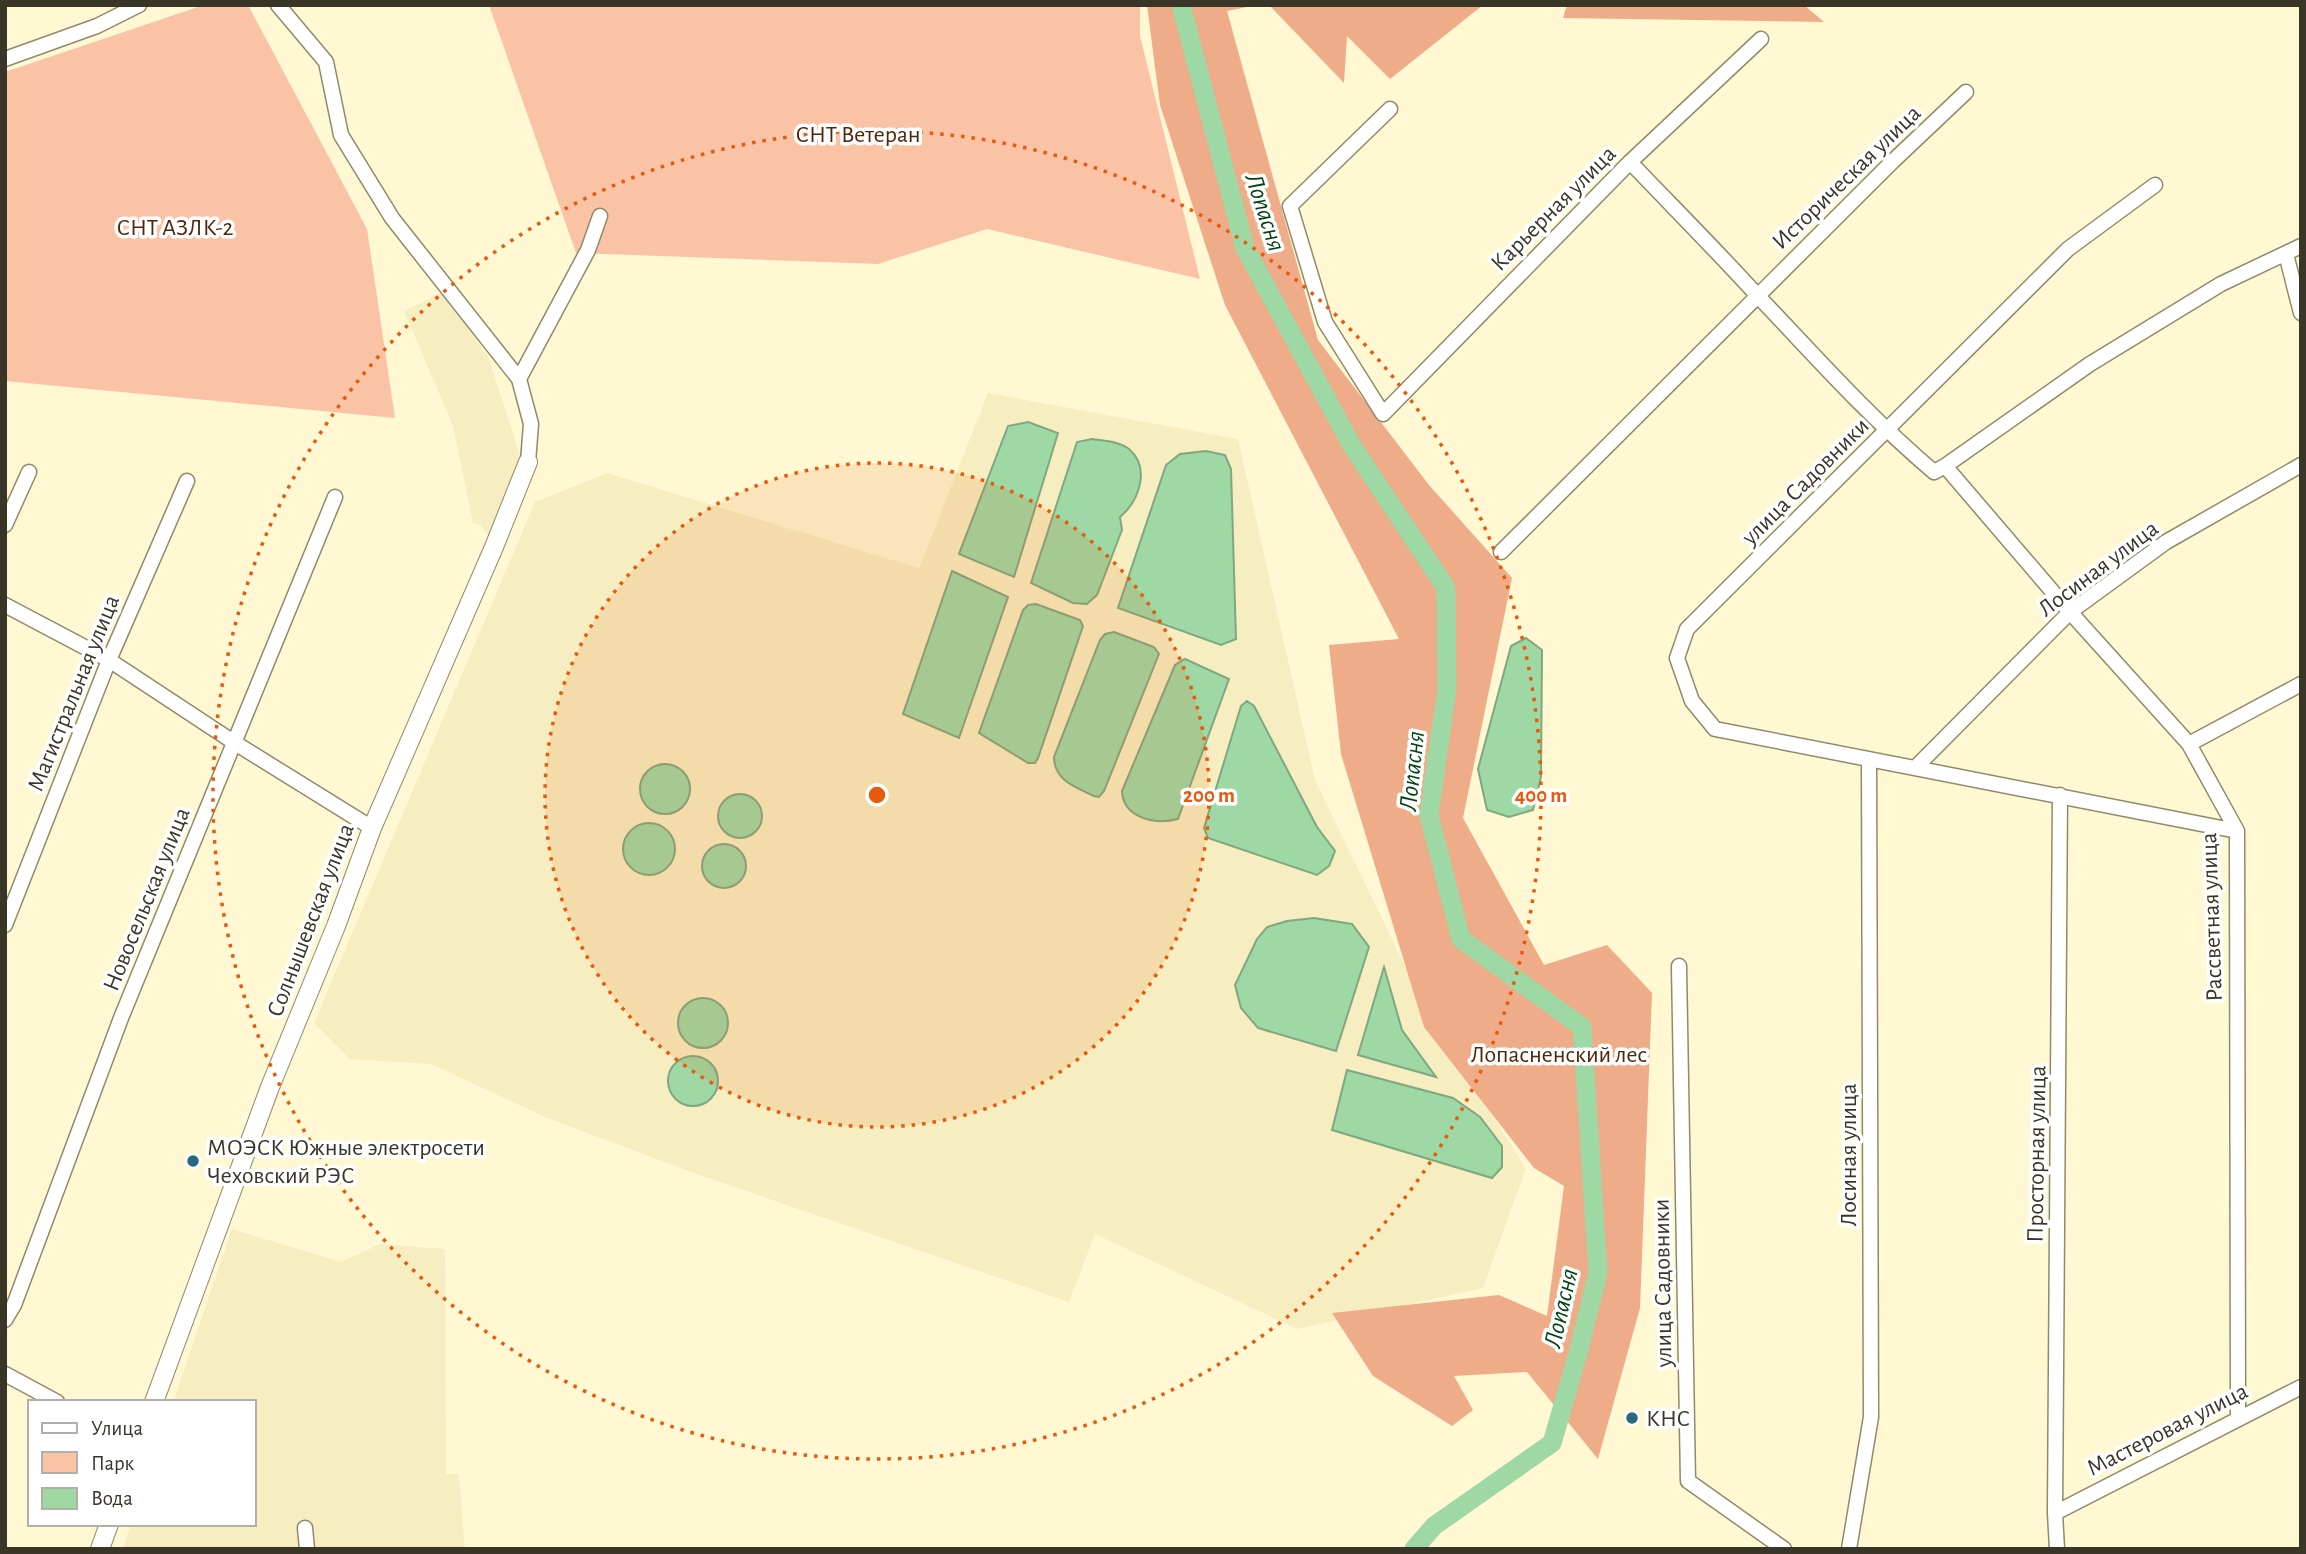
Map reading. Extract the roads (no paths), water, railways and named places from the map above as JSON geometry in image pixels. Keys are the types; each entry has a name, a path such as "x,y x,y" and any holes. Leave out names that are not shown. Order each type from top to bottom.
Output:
{"street":[{"path":"5,59 97,26 139,5"},
{"path":"278,5 326,62 341,135 392,218 519,379 531,425 528,462"},
{"name":"Карьерная улица","path":"1390,109 1290,206 1325,322 1383,414 1630,162 1761,39"},
{"name":"Историческая улица","path":"1501,552 1966,92"},
{"path":"1630,162 1821,366 1887,432 1934,472 2090,364 2221,284 2301,246"},
{"name":"улица Садовники","path":"2155,185 2068,249 1687,629 1677,657 1692,701 1715,729 2237,831"},
{"path":"519,379 588,250 600,216"},
{"path":"2286,254 2301,313"},
{"name":"Солнышевская улица","path":"155,1400 266,1098 372,828 528,462"},
{"name":"Лосиная улица","path":"1916,767 2070,612 2166,542 2301,465"},
{"name":"Рассветная улица","path":"1945,466 2070,612 2189,744 2237,831 2238,1418"},
{"path":"5,525 29,472"},
{"name":"Магистральная улица","path":"5,925 109,660 187,481"},
{"name":"Новосельская улица","path":"5,1320 15,1306 121,1018 335,497"},
{"path":"5,605 109,660 235,743 372,828"},
{"path":"2189,744 2301,684"},
{"name":"Лосиная улица","path":"1849,1549 1871,1417 1869,759"},
{"name":"Просторная улица","path":"2057,1549 2055,1513 2060,795"},
{"name":"улица Садовники","path":"1679,967 1688,1481 1784,1549"},
{"path":"5,1374 53,1400"},
{"name":"Мастеровая улица","path":"2055,1513 2301,1387"},
{"path":"100,1549 108,1526"},
{"path":"305,1528 307,1549"}],"water":[{"path":"1028,422 1058,433 1014,577 959,554 1008,426"},
{"path":"1092,439 1116,443 1129,449 1140,465 1140,484 1133,502 1120,517 1122,530 1097,595 1087,604 1073,603 1031,583 1077,442"},
{"path":"1206,451 1225,455 1231,469 1236,639 1221,645 1118,608 1166,465 1180,454"},
{"path":"952,571 1008,597 959,738 903,714"},
{"path":"1036,604 1080,620 1083,626 1038,758 1035,763 1028,763 979,733 1023,610 1028,605"},
{"path":"1114,632 1154,647 1159,654 1104,791 1099,797 1067,782 1058,772 1054,757 1100,640 1105,634"},
{"path":"1526,638 1542,650 1541,777 1533,810 1509,817 1487,810 1478,769 1511,646"},
{"path":"1185,659 1229,679 1178,819 1150,820 1128,808 1122,791 1175,665"},
{"path":"1247,701 1254,706 1317,827 1335,851 1329,866 1317,875 1208,838 1204,828 1241,706"},
{"path":"655,765 675,765 689,779 689,799 675,813 655,813 641,799 641,779"},
{"path":"740,794 756,800 762,816 756,832 740,838 724,832 718,816 724,800"},
{"path":"649,823 659,825 667,831 673,839 673,859 667,867 659,873 649,875 639,873 631,867 625,859 623,849 625,839 631,831 639,825"},
{"path":"724,844 740,850 746,866 740,882 724,888 708,882 702,866 708,850"},
{"path":"1314,918 1352,924 1369,947 1336,1051 1258,1028 1241,1008 1235,985 1257,939 1267,927 1287,921"},
{"path":"1384,967 1402,1030 1436,1077 1358,1055"},
{"path":"693,999 713,999 727,1013 727,1033 713,1047 693,1047 679,1033 679,1013"},
{"path":"683,1057 703,1057 717,1071 717,1091 703,1105 683,1105 669,1091 669,1071"},
{"path":"1347,1070 1453,1098 1480,1117 1502,1146 1502,1167 1492,1178 1332,1130"}],"waterway":[{"name":"Лопасня","path":"1181,5 1245,248 1352,446 1446,588 1447,689 1429,815 1461,939 1582,1027 1598,1272 1552,1443 1434,1526 1414,1549"}],"place":[{"name":"МОЭСК Южные электросети Чеховский РЭС","path":"193,1161"},
{"name":"КНС","path":"1632,1418"}],"park label":[{"name":"СНТ Ветеран","path":"858,134"},
{"name":"СНТ АЗЛК-2","path":"175,227"},
{"name":"Лопасненский лес","path":"1559,1054"}]}
